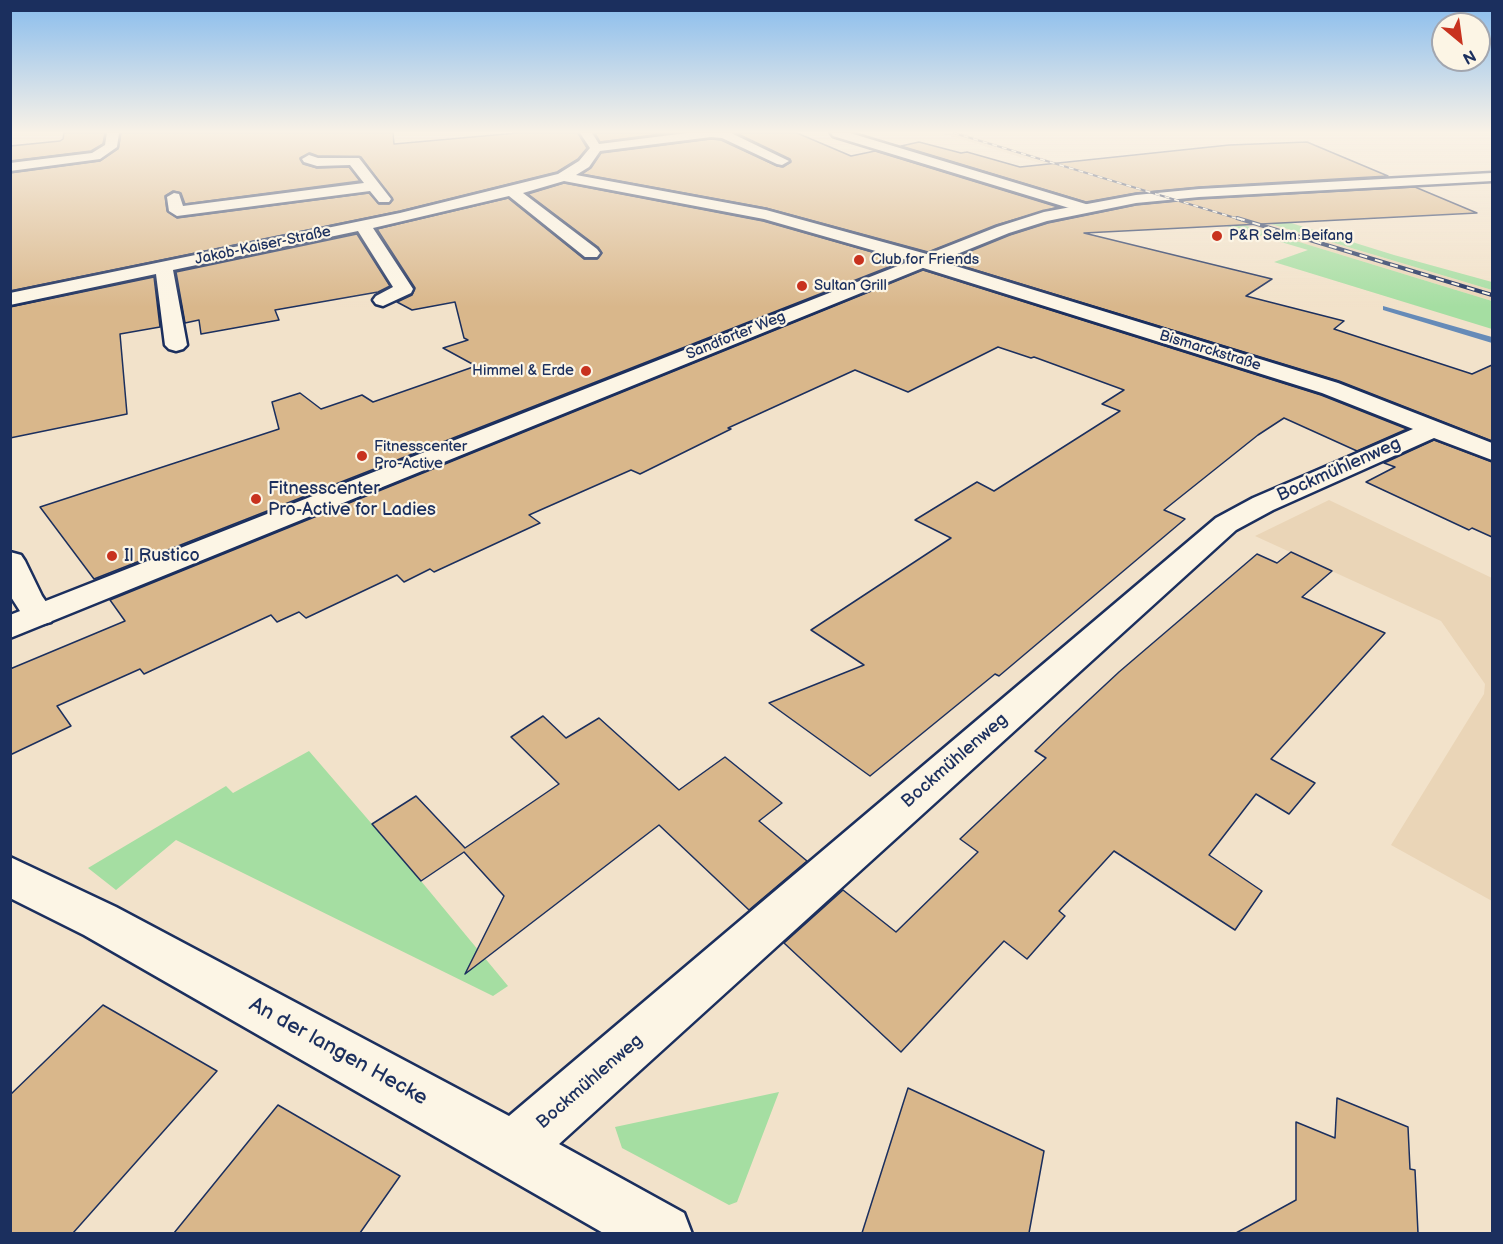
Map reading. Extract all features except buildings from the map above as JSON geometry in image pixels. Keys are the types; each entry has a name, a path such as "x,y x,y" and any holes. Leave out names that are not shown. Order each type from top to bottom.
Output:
{"street":[{"path":"174,196 177,211 334,191"},
{"path":"378,191 400,218"},
{"name":"Jakob-Kaiser-Straße","path":"10,299 363,226 516,191"},
{"name":"Bismarckstraße","path":"637,191 766,215 925,261 1330,388 1492,452"},
{"path":"1028,191 1084,208"},
{"name":"Sandforter Weg","path":"10,627 1003,230 1084,208 1139,199 1227,191"},
{"path":"513,192 524,198 591,253"},
{"path":"363,226 404,289 383,300"},
{"path":"164,267 176,345"},
{"name":"Bockmühlenweg","path":"512,1150 1226,524 1263,504 1434,429"},
{"path":"10,561 27,597 39,615"},
{"name":"An der langen Hecke","path":"10,876 100,921 663,1233"}],"shaded area":[{"path":"1187,199 1492,290 1492,301 1168,202"},
{"path":"1329,500 1492,578 1492,901 1391,845 1484,694 1485,684 1441,621 1255,536"}],"green space":[{"path":"1224,196 1272,217 1394,255 1492,282 1492,290 1187,199"},
{"path":"1198,211 1492,301 1492,329 1274,262 1308,250 1186,214"},
{"path":"309,751 508,986 493,996 176,840 116,890 88,868 226,786 233,793"},
{"path":"779,1092 737,1202 729,1205 622,1148 615,1127"}],"waterway":[{"path":"1386,308 1492,340"}],"railway":[{"path":"1146,191 1242,220"},
{"path":"1237,218 1492,295"}],"place":[{"name":"P&R Selm Beifang","path":"1217,236"},
{"name":"Club for Friends","path":"859,260"},
{"name":"Sultan Grill","path":"802,286"},
{"name":"Himmel & Erde","path":"586,371"},
{"name":"Fitnesscenter Pro-Active","path":"362,456"},
{"name":"Fitnesscenter Pro-Active for Ladies","path":"256,499"},
{"name":"Il Rustico","path":"112,556"}]}
